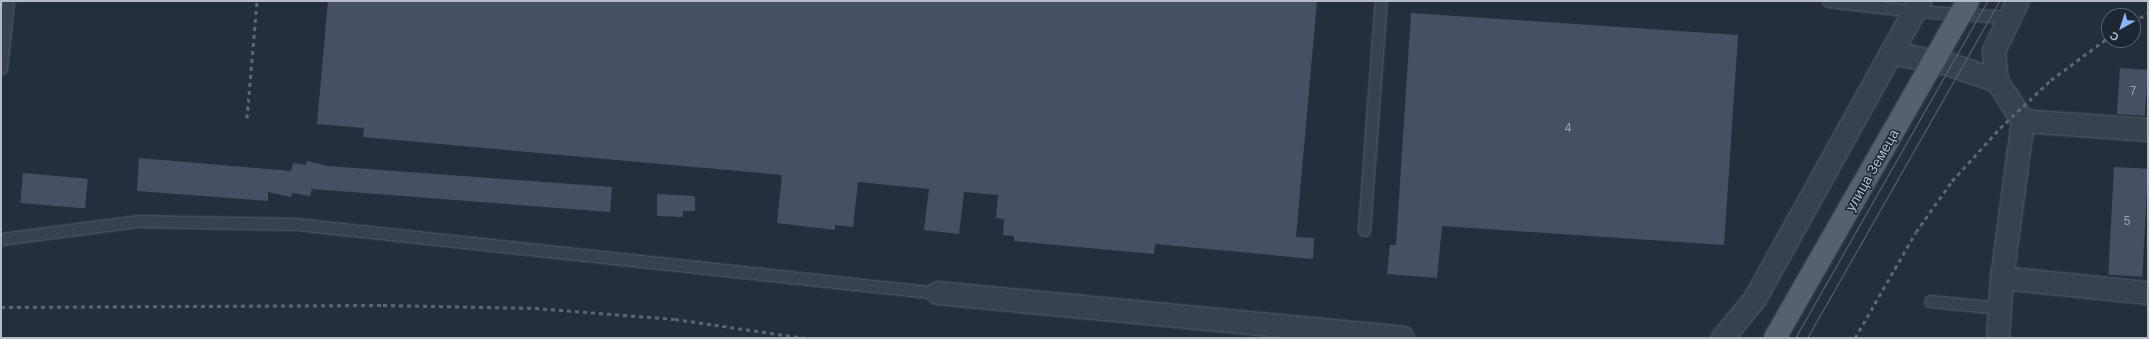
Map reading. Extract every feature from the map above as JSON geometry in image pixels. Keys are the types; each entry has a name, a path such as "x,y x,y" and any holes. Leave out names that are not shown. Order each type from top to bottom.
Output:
{"main road":[{"name":"улица Земеца","path":"1775,338 1968,1"}],"street":[{"path":"1723,338 1755,299 1917,6"},
{"path":"1998,338 2002,278 2023,121 1996,81 1994,51 2014,9"},
{"path":"1890,53 1948,64 1996,81"},
{"path":"2023,121 2148,130"},
{"path":"2002,278 2148,293"},
{"path":"938,294 1403,338"}],"lane":[{"path":"1,68 8,1"},
{"path":"1364,230 1381,1"},
{"path":"1828,1 2014,9"},
{"path":"1,239 137,221 296,224 938,294"},
{"path":"1930,301 2000,308"}],"building":[{"path":"328,1 1317,1 1296,237 1314,238 1313,259 1155,244 1154,254 1014,241 1014,236 1003,235 1004,219 996,218 998,195 964,192 959,234 924,230 929,189 858,182 853,227 835,225 835,230 777,223 782,175 363,137 364,128 317,124"},
{"path":"1411,13 1738,35 1724,245 1442,226 1437,278 1387,274 1390,245 1396,245"},
{"path":"2120,68 2148,70 2145,116 2117,114"},
{"path":"139,158 291,171 293,163 306,165 307,161 328,166 612,187 610,212 312,189 310,196 292,193 291,197 268,192 268,201 137,191"},
{"path":"2114,167 2148,169 2142,277 2108,275"},
{"path":"23,173 88,179 85,209 20,203"},
{"path":"657,194 695,196 695,211 683,211 683,217 657,216"}],"tram line":[{"path":"1795,338 1987,1"},
{"path":"1807,338 1999,1"}],"railway":[{"path":"247,118 257,1"},
{"path":"2141,17 2148,13"},
{"path":"1855,338 1916,232 1952,181 2000,128 2051,80 2101,43"},
{"path":"1,307 383,305 535,308 675,319 806,338"}]}
